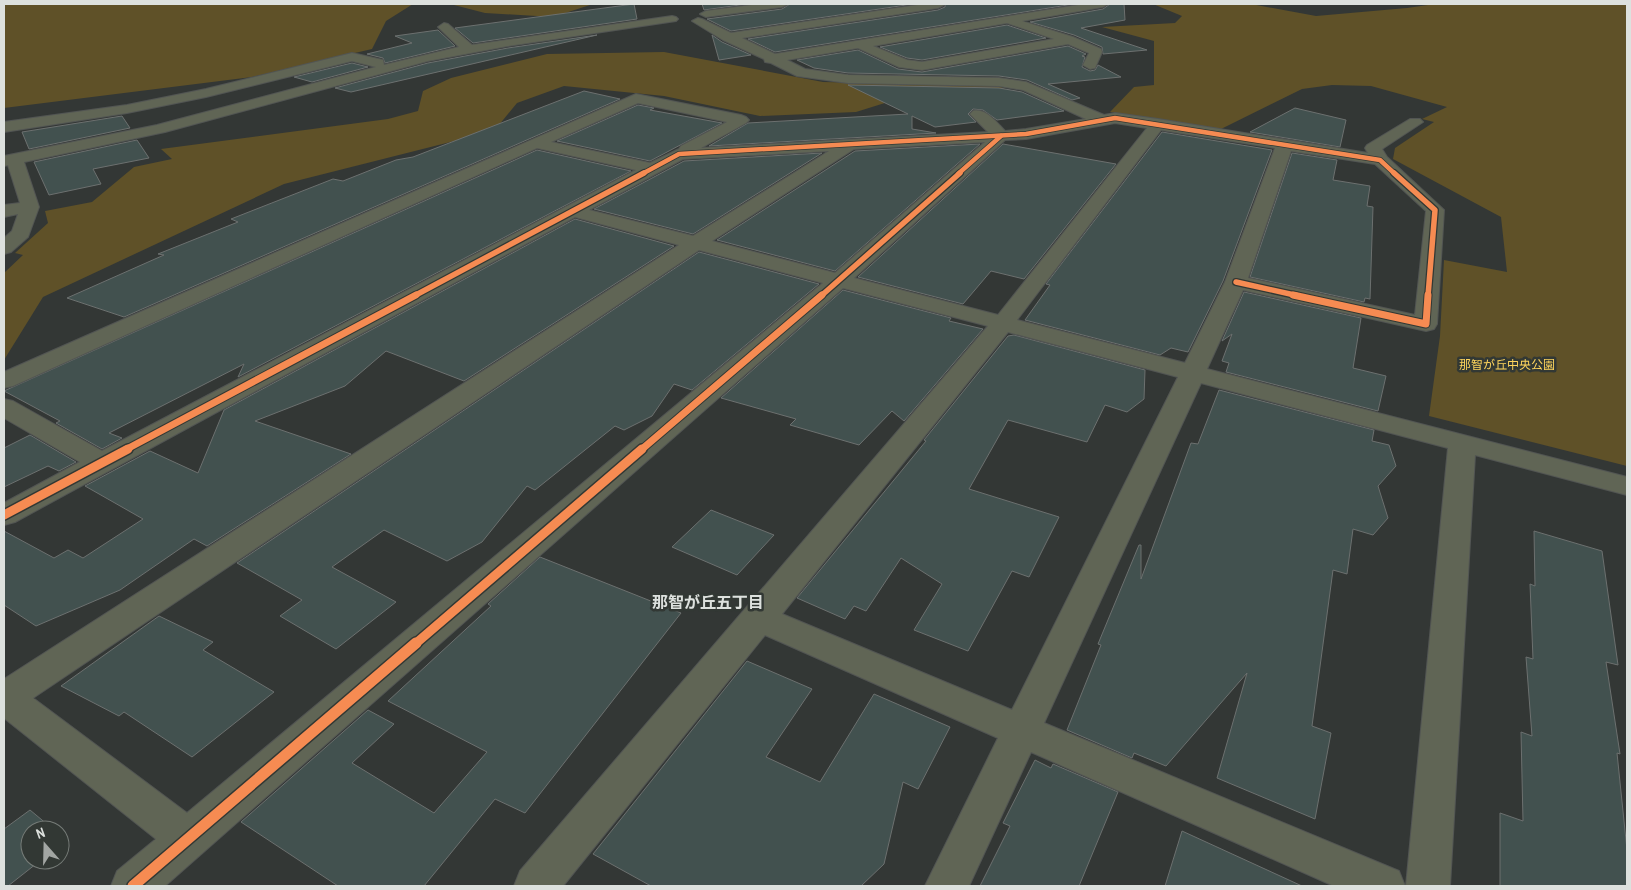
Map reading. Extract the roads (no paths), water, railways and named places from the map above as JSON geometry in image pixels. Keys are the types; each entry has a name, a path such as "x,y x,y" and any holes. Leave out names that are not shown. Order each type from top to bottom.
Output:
{"street":[{"path":"4,248 22,233 30,207 9,160 106,141 217,115 389,66 470,49 782,4"},
{"path":"727,36 938,4 935,4"},
{"path":"1034,4 1058,11"},
{"path":"770,59 1103,4"},
{"path":"687,17 802,73 821,77 848,79 992,81 1026,86 1102,120"},
{"path":"1008,20 1088,47 1096,52 1090,65"},
{"path":"444,27 470,49"},
{"path":"859,44 904,64 922,66 1069,40"},
{"path":"4,127 127,108 188,96 352,57 389,66"},
{"path":"4,381 636,98 741,120 4,515"},
{"path":"978,114 1001,136"},
{"path":"679,154 1026,134 1115,118 1380,160"},
{"path":"1236,282 1426,324 1435,210 1380,160 1373,148 1414,122"},
{"path":"536,886 1003,323 1158,124"},
{"path":"132,886 839,280 1001,136"},
{"path":"534,143 651,168"},
{"path":"188,838 4,698 696,243 850,144"},
{"path":"947,886 1236,282 1284,146"},
{"path":"4,211 30,207"},
{"path":"573,211 1627,486"},
{"path":"4,407 102,463"},
{"path":"1428,886 1462,443"},
{"path":"758,618 1383,886"}],"district":[{"name":"那智が丘五丁目","path":"708,602"}],"park label":[{"name":"那智が丘中央公園","path":"1507,365"}]}
